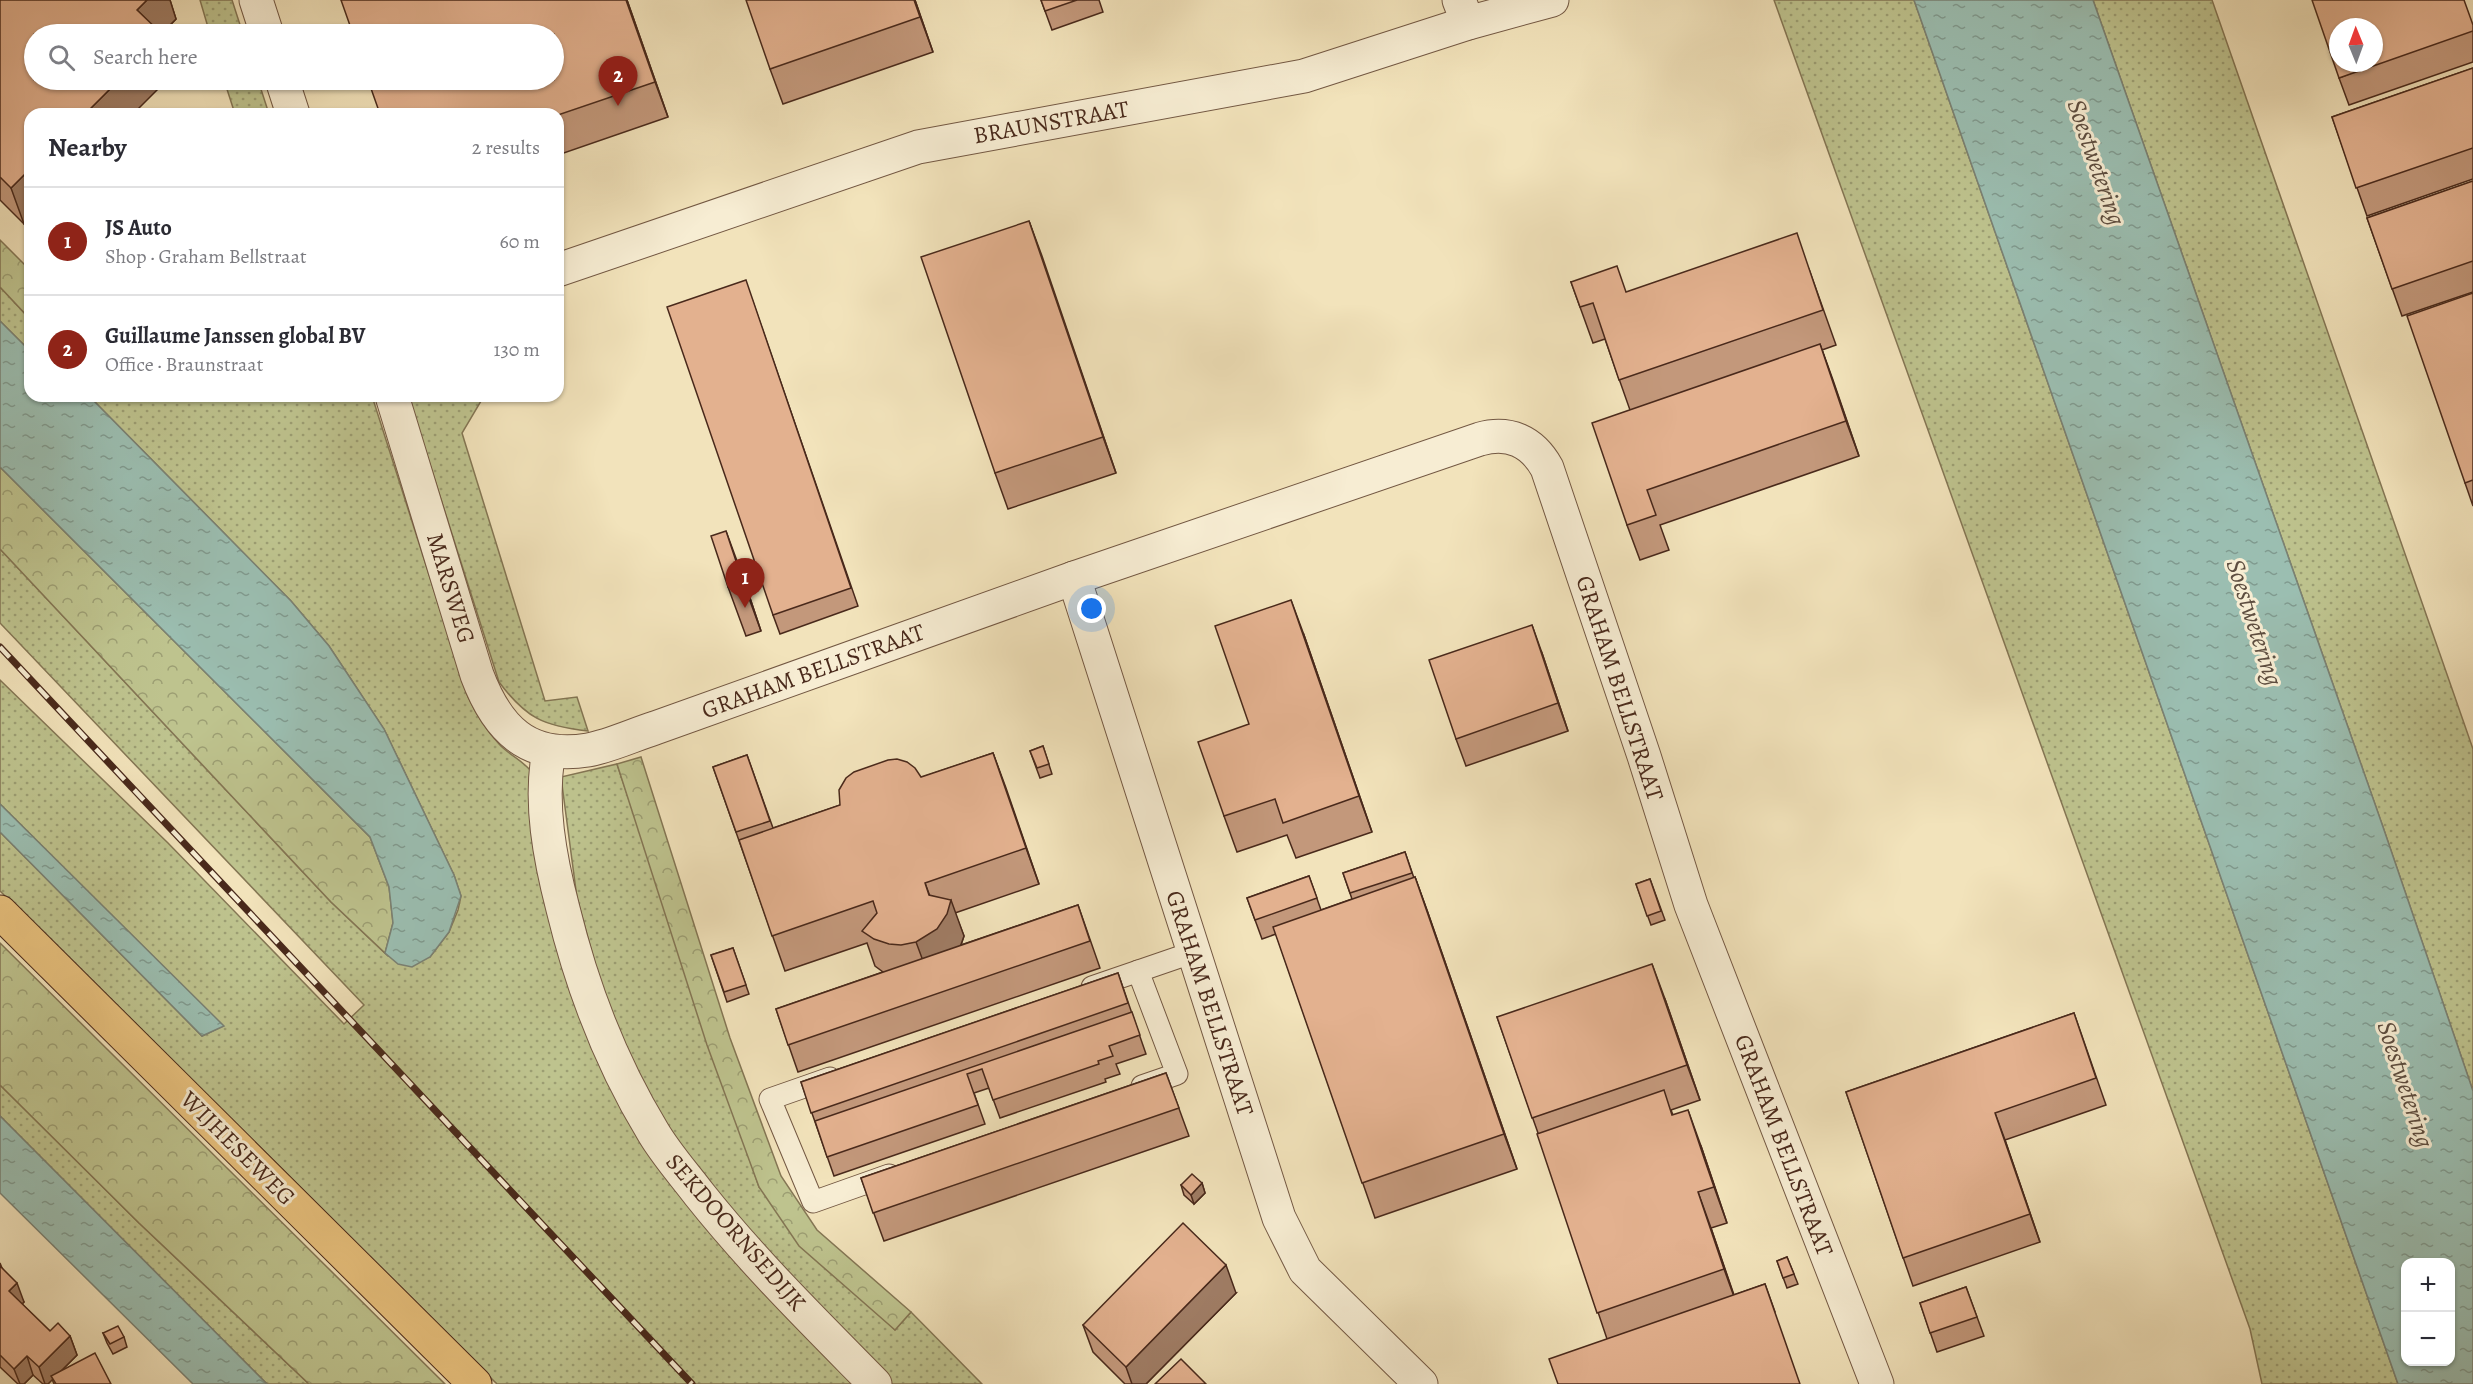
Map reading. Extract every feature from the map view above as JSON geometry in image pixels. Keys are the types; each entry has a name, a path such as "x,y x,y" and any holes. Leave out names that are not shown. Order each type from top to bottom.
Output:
{"main road":[{"name":"WIJHESEWEG","path":"0,912 475,1384"}],"street":[{"path":"256,0 264,24"},
{"name":"BRAUNSTRAAT","path":"564,268 918,147 1304,76 1463,12 1552,0"},
{"path":"285,90 291,108"},
{"name":"MARSWEG","path":"393,402 486,699 502,723 516,736 549,751"},
{"name":"GRAHAM BELLSTRAAT","path":"549,751 589,750 1074,578 1480,439 1505,435 1520,439 1530,446 1547,468 1644,756 1691,905 1877,1384"},
{"name":"GRAHAM BELLSTRAAT","path":"1074,578 1279,1218 1305,1270 1421,1384"},
{"name":"SEKDOORNSEDIJK","path":"549,751 544,790 558,890 587,989 624,1082 672,1160 724,1226 759,1267 875,1384"}],"lane":[{"path":"1071,994 1194,952"},
{"path":"1122,1093 1177,1074 1138,971"},
{"path":"848,1071 770,1098 813,1202 912,1167"}],"green space":[{"path":"200,0 232,0 240,24 207,24"},
{"path":"1774,0 1914,0 2398,1384 2262,1384 2250,1329"},
{"path":"2093,0 2212,0 2473,749 2473,1091 2383,827"},
{"path":"227,90 261,90 267,108 233,108"},
{"path":"0,240 24,264 24,313 0,287"},
{"path":"0,287 24,313 24,345 0,321"},
{"path":"95,402 374,402 468,697 494,739 527,766 534,775 593,1029 855,1384 497,1384 0,891 0,832 202,1036 223,1026 0,804 0,680 168,843 344,1024 364,1005 0,623 0,549 331,902 388,956 430,957 449,932 458,910 461,896 454,875 384,729 329,646 291,601"},
{"path":"411,402 480,402 462,433 545,701 577,697 588,731 547,723 537,718 518,704 499,682"},
{"path":"0,467 370,837 389,887 393,923 385,953 331,902 0,549"},
{"path":"641,757 730,1038 781,1176 817,1230 911,1312 895,1330 799,1246 759,1187 707,1045 617,764"},
{"path":"617,764 759,1187 895,1330 911,1312 982,1384 891,1384 720,1208 636,1079 602,989 577,898 561,777"},
{"path":"0,943 445,1384 309,1384 139,1223 0,1085"},
{"path":"0,1085 139,1223 309,1384 267,1384 0,1116"}],"water":[{"name":"Soestwetering","path":"1914,0 2093,0 2383,827 2473,1091 2473,1384 2398,1384"},
{"path":"0,321 24,345 24,402 95,402 291,601 329,646 384,729 454,875 461,896 449,932 430,957 412,967 398,964 385,953 393,923 389,887 370,837 0,467"},
{"path":"0,804 224,1026 202,1036 0,832"},
{"path":"0,1116 267,1384 193,1384 0,1193"}],"building":[{"path":"0,0 147,0 137,10 152,24 24,24 24,90 109,90 91,108 24,108 24,175 11,188 0,177"},
{"path":"341,0 626,0 655,82 564,113 564,108 378,108 372,90 564,90 564,24 349,24"},
{"path":"746,0 914,0 920,17 770,69"},
{"path":"1041,0 1077,0 1045,11"},
{"path":"2312,0 2464,0 2473,31 2383,63 2383,18 2329,18 2329,49"},
{"path":"2473,68 2473,148 2356,188 2332,117"},
{"path":"2337,72 2356,72 2339,78"},
{"path":"2473,181 2473,261 2392,289 2367,218"},
{"path":"1029,221 1103,437 995,473 921,257"},
{"path":"1797,233 1823,310 1619,380 1593,303 1580,307 1571,282 1617,266 1626,292"},
{"path":"746,280 851,588 773,615 667,307"},
{"path":"2473,293 2473,480 2465,483 2407,316"},
{"path":"1820,344 1846,421 1647,490 1656,515 1627,525 1592,423"},
{"path":"726,531 743,582 728,587 711,536"},
{"path":"1291,600 1359,796 1283,823 1275,799 1224,816 1198,742 1249,724 1215,626"},
{"path":"1532,625 1558,703 1456,739 1429,660"},
{"path":"1043,746 1049,764 1037,768 1030,751"},
{"path":"993,753 1026,848 925,883 929,895 951,900 947,914 937,929 916,942 901,945 874,939 862,931 877,913 873,901 772,936 739,840 840,805 839,790 846,778 854,772 888,760 897,759 907,762 921,777"},
{"path":"747,755 770,821 736,832 713,767"},
{"path":"1405,852 1412,873 1350,893 1343,873"},
{"path":"1309,876 1317,898 1255,920 1247,898"},
{"path":"1415,877 1504,1134 1362,1183 1273,927"},
{"path":"1650,879 1661,911 1647,916 1636,884"},
{"path":"1078,905 1090,941 788,1045 776,1009"},
{"path":"733,948 746,985 724,992 711,955"},
{"path":"1652,964 1687,1065 1532,1118 1497,1017"},
{"path":"1118,973 1128,1003 811,1113 801,1082"},
{"path":"1132,1012 1140,1035 1109,1046 1113,1056 1098,1061 1099,1064 993,1100 982,1069 967,1074 978,1105 827,1157 815,1121"},
{"path":"2074,1013 2096,1078 1995,1113 2030,1214 1903,1258 1846,1092"},
{"path":"1166,1073 1179,1108 873,1213 861,1178"},
{"path":"1664,1090 1672,1115 1688,1110 1714,1187 1698,1192 1724,1269 1597,1313 1537,1134"},
{"path":"1192,1174 1202,1183 1191,1195 1181,1185"},
{"path":"1183,1223 1226,1265 1126,1367 1083,1325"},
{"path":"1787,1257 1794,1274 1783,1278 1777,1261"},
{"path":"0,1266 17,1283 9,1291 50,1331 58,1323 70,1336 39,1367 27,1356 14,1369 0,1355"},
{"path":"1765,1284 1800,1384 1558,1384 1549,1359"},
{"path":"1966,1287 1977,1317 1930,1333 1920,1303"},
{"path":"118,1326 124,1337 110,1344 103,1333"},
{"path":"95,1353 111,1384 56,1384 51,1376"},
{"path":"1181,1359 1206,1384 1155,1384"}],"railway":[{"path":"0,647 692,1384"}],"place":[{"name":"Guillaume Janssen global BV","path":"618,106"},
{"name":"JS Auto","path":"745,608"}]}
